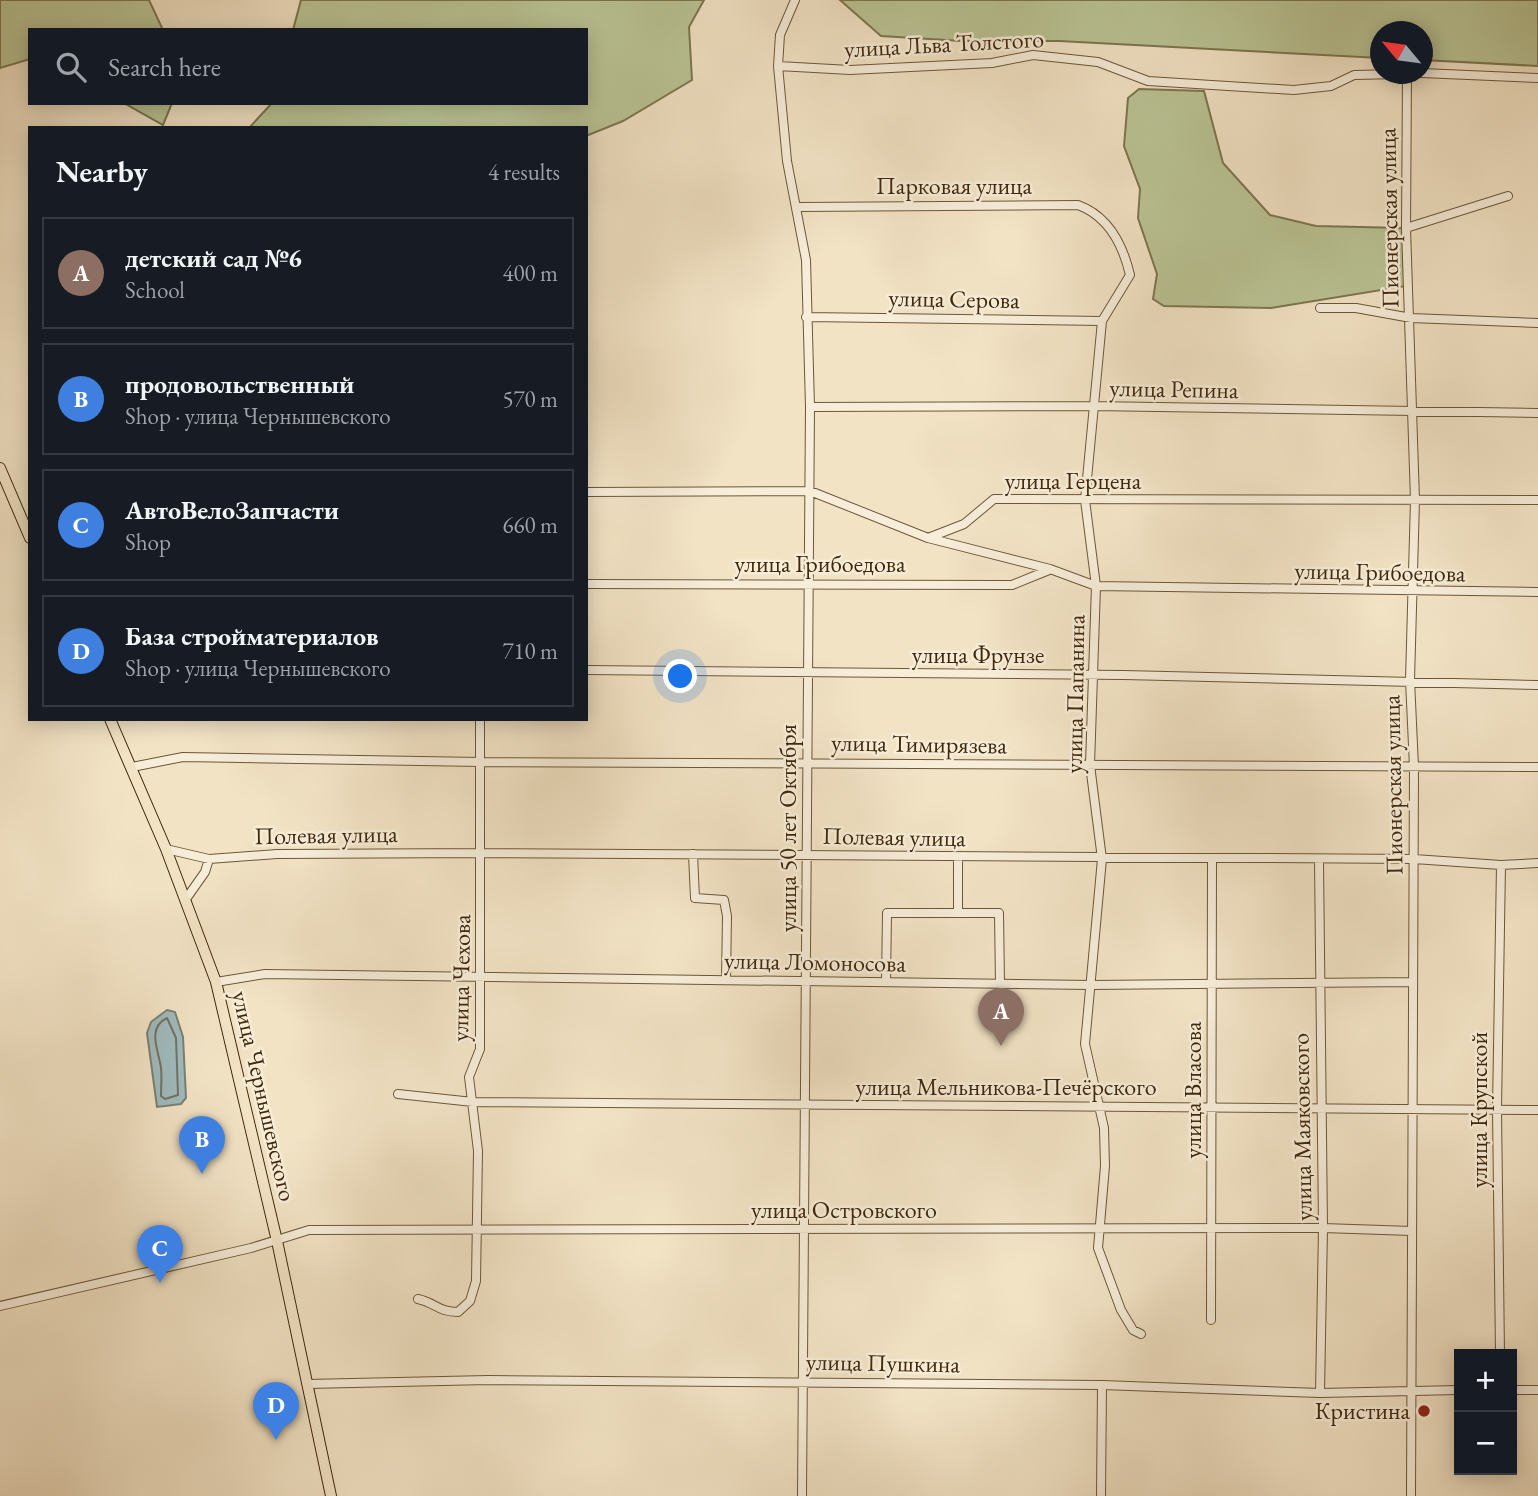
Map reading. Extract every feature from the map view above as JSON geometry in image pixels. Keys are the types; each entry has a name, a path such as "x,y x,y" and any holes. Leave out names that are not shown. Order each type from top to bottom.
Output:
{"main road":[{"path":"1,473 28,534"},
{"name":"улица Чернышевского","path":"111,721 166,849 216,982 277,1241 331,1496"}],"street":[{"name":"улица 50 лет Октября","path":"795,0 780,35 778,66 787,162 798,207 806,260 810,407 802,1496"},
{"name":"улица Льва Толстого","path":"778,66 850,70 992,62 1033,55 1098,62 1148,81 1294,90 1331,86 1354,75 1370,75"},
{"path":"1433,74 1538,78"},
{"name":"Пионерская улица","path":"1407,84 1406,228 1415,500 1410,680 1414,766 1409,1389 1411,1496"},
{"path":"1406,228 1508,196"},
{"name":"Парковая улица","path":"798,207 1078,205 1105,222"},
{"name":"улица Папанина","path":"1105,222 1125,252 1130,275 1102,321 1085,500 1096,586 1096,675 1090,765 1102,859 1085,1044 1104,1128 1105,1166 1098,1248 1121,1310 1133,1330 1141,1334"},
{"path":"1320,308 1356,308 1411,318 1538,323"},
{"name":"улица Серова","path":"806,317 1102,321"},
{"name":"улица Репина","path":"810,407 1092,406 1538,413"},
{"path":"588,492 810,491 928,538"},
{"name":"улица Герцена","path":"928,538 964,524 994,499 1538,500"},
{"name":"улица Грибоедова","path":"928,538 1050,569 1096,586 1538,592"},
{"name":"улица Грибоедова","path":"588,584 808,582 1012,585 1050,569"},
{"name":"улица Фрунзе","path":"588,670 1096,675 1410,680 1538,685"},
{"name":"улица Чехова","path":"418,1299 428,1301 442,1312 458,1312 470,1301 476,1281 478,1151 469,1077 480,1049 480,721"},
{"name":"улица Тимирязева","path":"132,767 183,758 1538,767"},
{"name":"Полевая улица","path":"166,849 208,859 277,854 482,853 1212,860 1414,859 1501,865 1538,863"},
{"path":"693,854 695,898 724,900 727,916 726,979"},
{"path":"958,857 958,913"},
{"path":"186,899 205,872 208,859"},
{"name":"улица Власова","path":"1211,1320 1212,860"},
{"name":"улица Маяковского","path":"1319,860 1323,1228 1320,1393"},
{"name":"улица Крупской","path":"1500,1349 1497,1109 1501,865"},
{"path":"886,982 887,913 999,913 1000,984"},
{"name":"улица Ломоносова","path":"216,982 265,974 1091,985 1413,982"},
{"name":"улица Мельникова-Печёрского","path":"398,1094 473,1102 1538,1110"},
{"name":"улица Островского","path":"0,1306 277,1241 309,1230 1323,1228 1412,1231"},
{"name":"улица Пушкина","path":"307,1384 488,1380 1102,1385 1320,1393 1454,1390"},
{"path":"1101,1496 1102,1385"},
{"path":"1517,1390 1538,1390"}],"green space":[{"path":"0,0 149,0 162,28 28,28 28,60 0,68"},
{"path":"301,0 704,0 689,27 692,80 623,121 588,135 588,126 251,126 270,105 588,105 588,28 294,28"},
{"path":"840,0 1538,0 1538,66 1433,61 1433,21 1370,21 1370,57 1059,41 962,41 881,36"},
{"path":"1139,89 1204,91 1223,163 1270,215 1316,226 1404,228 1406,286 1271,308 1164,306 1153,299 1157,274 1138,218 1140,189 1124,146 1128,98"},
{"path":"128,105 171,105 163,125"}],"water":[{"path":"167,1010 175,1012 183,1037 186,1098 181,1104 157,1107 147,1033 151,1022"}],"place":[{"name":"детский сад №6","path":"1001,1046"},
{"name":"продовольственный","path":"202,1174"},
{"name":"АвтоВелоЗапчасти","path":"160,1283"},
{"name":"Кристина","path":"1424,1411"},
{"name":"База стройматериалов","path":"276,1440"}]}
